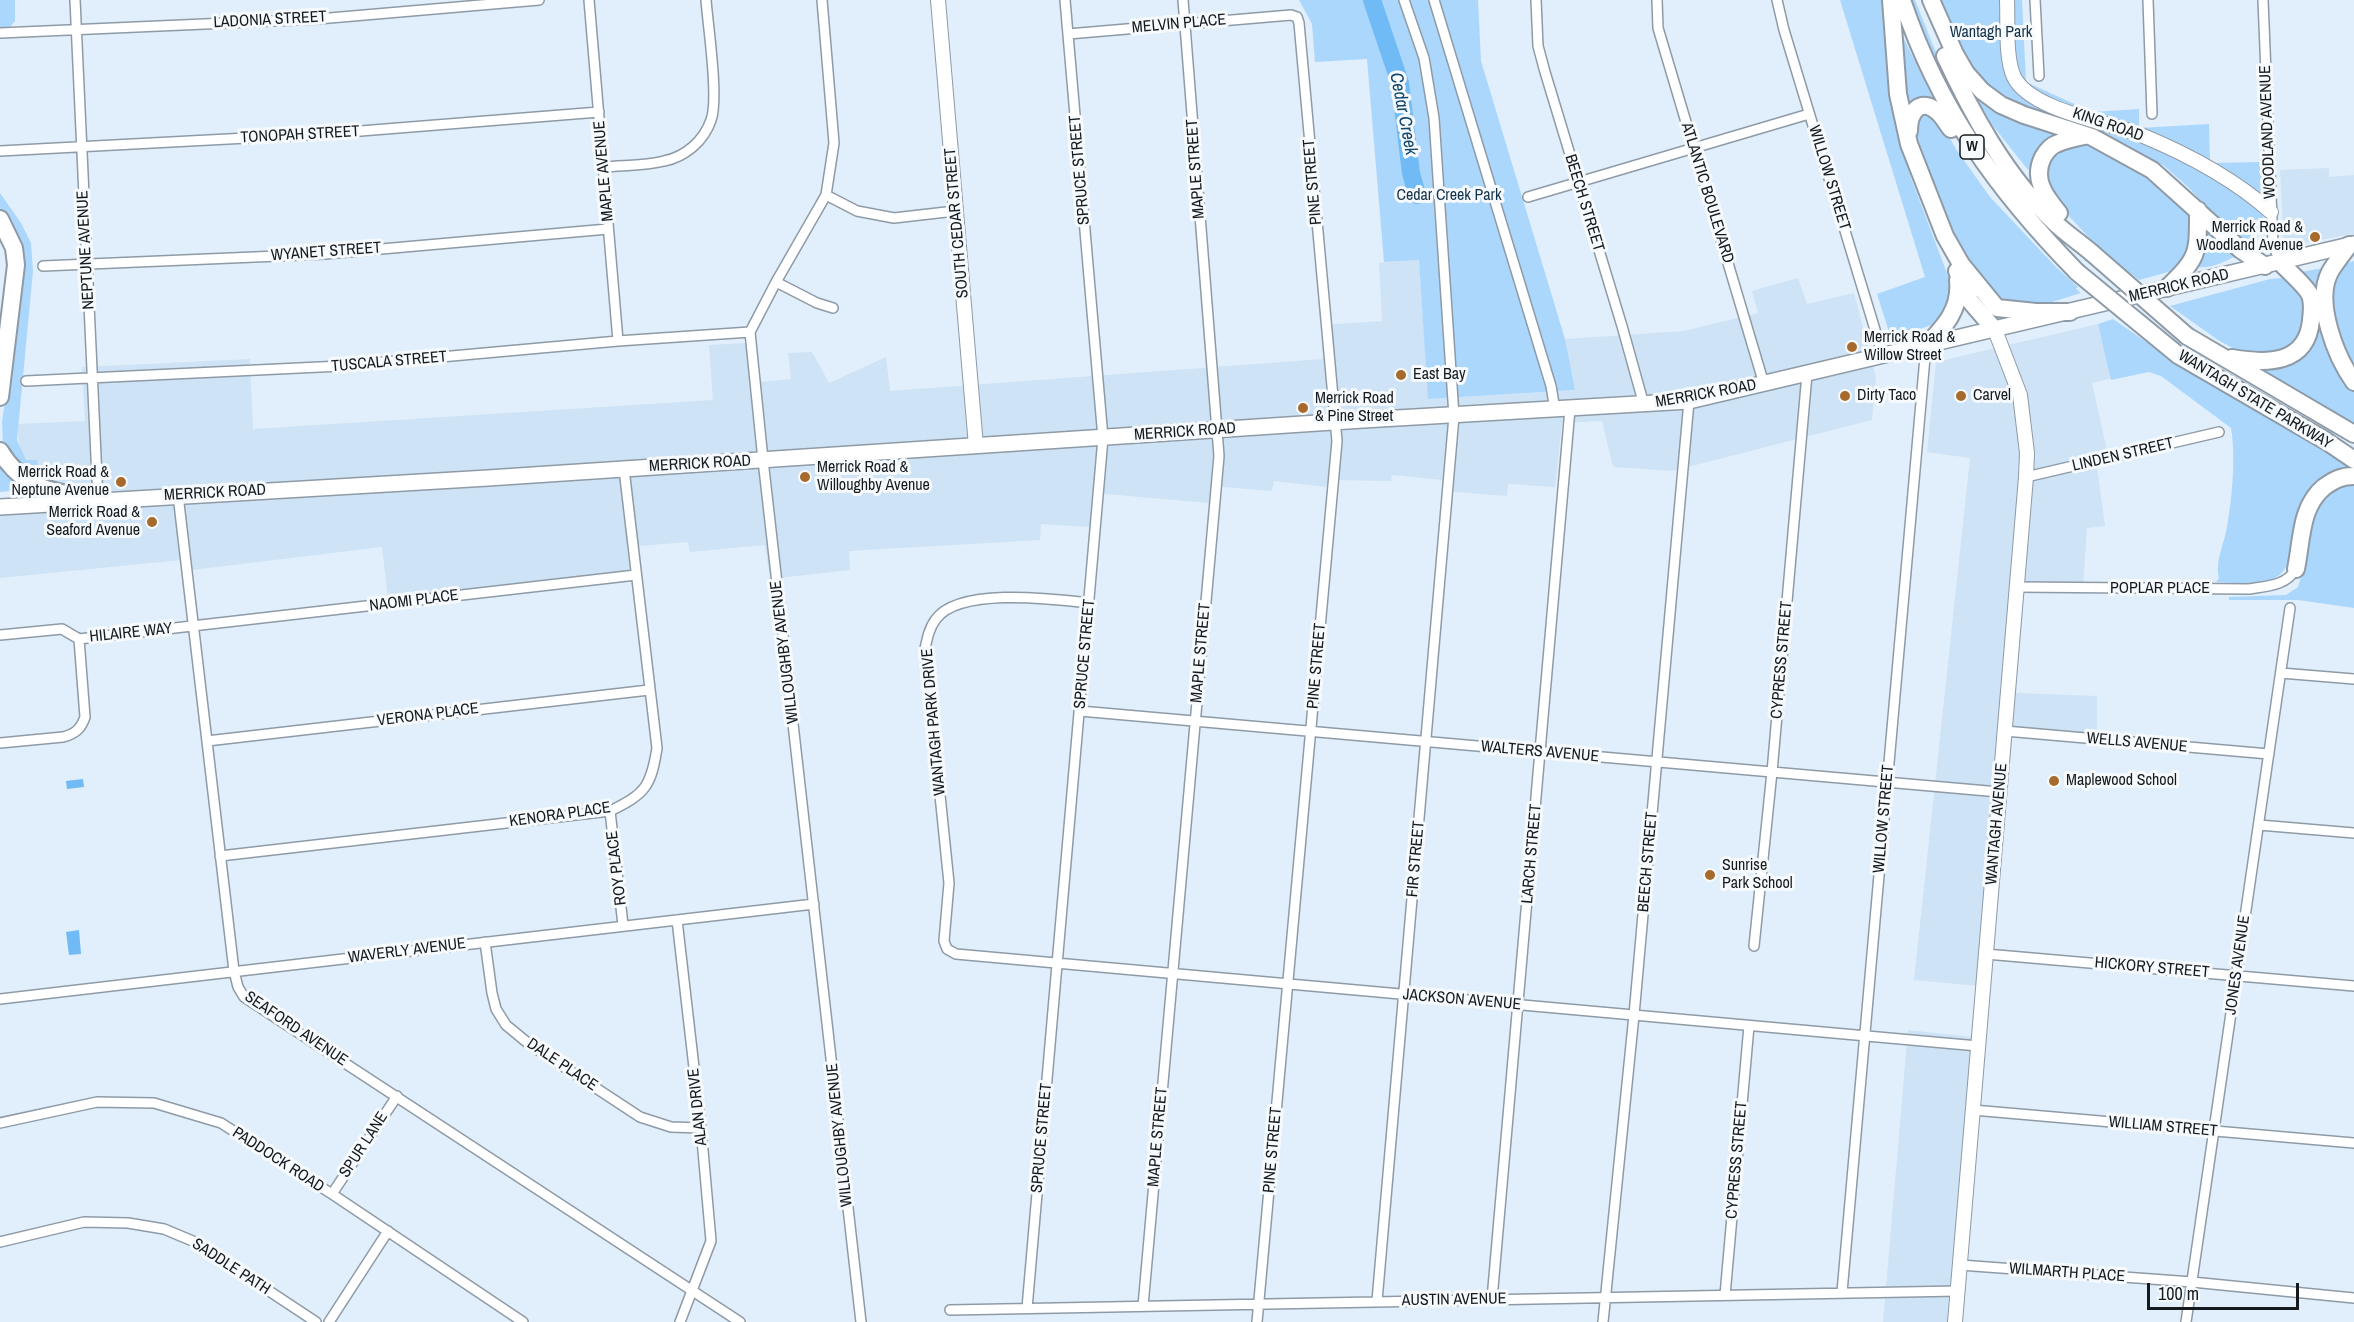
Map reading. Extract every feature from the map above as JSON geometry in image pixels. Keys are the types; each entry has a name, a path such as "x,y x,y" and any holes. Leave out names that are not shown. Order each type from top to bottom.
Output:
{"highway":[{"path":"1891,0 1898,94 1909,144 1970,301 1995,330"},
{"name":"WANTAGH STATE PARKWAY","path":"1902,0 1921,51 1946,102 1973,149 2025,217 2077,272 2178,355 2326,441 2354,460"},
{"name":"WANTAGH STATE PARKWAY","path":"1923,0 1938,41 1962,93 1989,139 2052,221 2187,336 2354,434"},
{"path":"1931,0 1955,54 1966,73 1983,91 2001,105 2024,116 2118,149 2152,170 2241,250 2272,264 2309,294 2312,309 2310,330 2301,346 2287,357 2272,362 2251,362 2225,357"},
{"path":"1909,144 1909,123 1914,109 1928,106 1938,112 1959,142 2025,217"},
{"path":"2084,136 2054,144 2044,155 2039,168 2039,183 2047,198 2092,253"},
{"path":"2168,288 2194,258 2198,242 2198,210"},
{"path":"0,219 14,248 16,265 0,398"},
{"path":"1945,236 1961,264 1997,308 2036,312 2070,312"},
{"path":"2351,245 2330,272 2325,289 2329,331 2354,382"},
{"path":"1926,346 1955,311 1959,292 1957,270"},
{"path":"0,451 10,467 46,490 98,500"},
{"path":"2296,569 2302,526 2311,501 2336,478 2354,476"}],"main road":[{"name":"SOUTH CEDAR STREET","path":"938,0 976,446"},
{"name":"KING ROAD","path":"2007,0 2010,62 2014,78 2024,90 2038,101 2140,135 2202,164 2253,196 2271,212"},
{"name":"MERRICK ROAD","path":"0,507 1689,401 2351,245"},
{"name":"WANTAGH AVENUE","path":"1955,1322 2027,453 2020,395 1995,330"}],"street":[{"name":"NEPTUNE AVENUE","path":"75,0 98,500"},
{"name":"LADONIA STREET","path":"0,33 318,18 539,0"},
{"name":"MAPLE AVENUE","path":"589,0 618,341"},
{"path":"604,167 664,161 685,153 701,140 712,119 714,98 706,0"},
{"path":"750,332 826,195 834,143 822,0"},
{"name":"SPRUCE STREET","path":"1027,1308 1103,438 1065,0"},
{"name":"MAPLE STREET","path":"1143,1306 1219,456 1183,0"},
{"name":"FIR STREET","path":"1377,1301 1454,416 1434,118 1424,58 1404,0"},
{"name":"LARCH STREET","path":"1434,0 1551,386 1563,410 1541,752 1492,1299"},
{"name":"BEECH STREET","path":"1536,0 1538,46 1644,405"},
{"name":"ATLANTIC BOULEVARD","path":"1657,0 1658,28 1764,384"},
{"name":"WILLOW STREET","path":"1778,0 1784,30 1883,356"},
{"path":"2036,0 2038,76"},
{"path":"2148,0 2152,114"},
{"name":"WOODLAND AVENUE","path":"2263,0 2272,264"},
{"name":"MELVIN PLACE","path":"1068,34 1185,22 1291,15"},
{"name":"PINE STREET","path":"1257,1322 1336,447 1336,423 1332,405 1299,23 1298,17 1291,15"},
{"name":"TONOPAH STREET","path":"0,151 323,135 599,112"},
{"path":"1528,197 1809,114"},
{"path":"826,195 857,211 894,218 956,211"},
{"name":"WYANET STREET","path":"44,266 325,254 608,229"},
{"path":"776,282 832,308"},
{"name":"TUSCALA STREET","path":"26,381 341,366 618,341 750,332"},
{"name":"WILLOUGHBY AVENUE","path":"750,332 861,1322"},
{"name":"WILLOW STREET","path":"1842,1292 1926,346"},
{"name":"CYPRESS STREET","path":"1754,946 1772,772 1807,374"},
{"name":"BEECH STREET","path":"1603,1322 1634,1016 1689,401"},
{"name":"LINDEN STREET","path":"2026,477 2219,432"},
{"name":"KENORA PLACE","path":"220,856 610,811 635,799 645,788 653,773 657,748 624,469"},
{"name":"SEAFORD AVENUE","path":"178,495 234,971 238,987 244,997 740,1322"},
{"name":"POPLAR PLACE","path":"2017,587 2249,589 2279,584 2290,578 2296,569"},
{"name":"NAOMI PLACE","path":"193,626 636,575"},
{"name":"WANTAGH PARK DRIVE","path":"947,949 944,941 949,883 925,649 928,632 936,618 963,601 1029,597 1089,603"},
{"name":"JONES AVENUE","path":"2186,1322 2290,608"},
{"name":"HILAIRE WAY","path":"0,635 62,629 79,639 193,626"},
{"path":"0,744 72,735 82,725 85,717 79,639"},
{"path":"2281,673 2354,679"},
{"name":"VERONA PLACE","path":"207,741 649,690"},
{"name":"WALTERS AVENUE","path":"1080,711 2000,792"},
{"name":"WELLS AVENUE","path":"2005,731 2269,754"},
{"name":"ROY PLACE","path":"610,811 623,926"},
{"path":"2259,825 2354,832"},
{"name":"WAVERLY AVENUE","path":"0,999 814,904"},
{"name":"ALAN DRIVE","path":"677,920 701,1128 711,1241 680,1322"},
{"name":"DALE PLACE","path":"485,942 496,1009 507,1025 530,1044 640,1117 671,1127 701,1128"},
{"name":"JACKSON AVENUE","path":"947,949 956,954 1057,964 1978,1046"},
{"name":"HICKORY STREET","path":"1986,954 2354,986"},
{"name":"CYPRESS STREET","path":"1725,1295 1749,1026"},
{"name":"SPUR LANE","path":"332,1194 397,1096"},
{"name":"PADDOCK ROAD","path":"0,1123 97,1102 154,1103 221,1123 523,1322"},
{"name":"WILLIAM STREET","path":"1973,1110 2354,1143"},
{"name":"SADDLE PATH","path":"0,1242 84,1222 128,1223 164,1229 195,1242 316,1322"},
{"path":"329,1322 388,1232"},
{"name":"WILMARTH PLACE","path":"1960,1265 2192,1282 2354,1298"},
{"name":"AUSTIN AVENUE","path":"950,1310 1958,1291"}],"shaded area":[{"path":"2329,168 2329,177 2354,175 2354,246 2351,234 2284,247 2280,170"},
{"path":"1419,259 1429,399 1574,390 1565,339 1684,331 1758,313 1752,291 1798,278 1807,304 1854,293 1876,378 1872,420 1672,471 1613,467 1602,421 1562,423 1555,487 1508,484 1507,496 1442,491 1442,480 1392,475 1391,481 1328,480 1326,487 1274,481 1272,491 1211,486 1209,503 1095,493 1091,527 1041,524 1040,540 849,551 850,570 770,579 765,545 690,552 688,542 627,547 630,573 388,599 382,547 183,571 181,560 0,578 0,501 24,499 17,424 85,421 82,367 250,359 253,429 713,400 709,345 747,343 750,383 791,379 788,353 812,352 829,383 886,357 890,391 1323,359 1321,325 1382,321 1379,263"},
{"path":"2098,324 2113,378 2092,383 2108,455 2096,459 2105,526 2087,528 2083,586 2025,586 2016,693 2097,696 2097,733 2013,727 1990,987 1914,980 1970,458 1927,452 1936,362"},
{"path":"83,779 84,787 67,789 66,781"},
{"path":"79,930 81,954 69,955 66,932"},
{"path":"1908,1030 1973,1037 1947,1322 1883,1322"}],"green space":[{"path":"0,0 15,0 15,21 10,27 0,28"},
{"name":"Cedar Creek Park","path":"1299,0 1478,0 1481,61 1565,339 1575,390 1428,399 1419,260 1384,262 1367,59 1315,62 1312,24"},
{"path":"1840,0 1884,0 1891,58 1890,104 1911,178 1953,289 1948,309 1935,324 1891,338 1877,294 1925,277"},
{"path":"1910,0 1915,0 1951,90 1948,91 1934,62"},
{"name":"Wantagh Park","path":"1937,0 2022,0 2026,82 2092,112 2139,109 2139,128 2209,124 2210,163 2261,162 2264,232 2254,229 2254,239 2245,247 2188,187 2163,165 2109,137 2039,116 1991,93 1966,67"},
{"path":"1904,39 1932,96 1905,104 1903,85"},
{"path":"1966,80 2068,134 2028,170 1986,117"},
{"path":"1925,111 1938,118 1956,149 1990,197 2078,287 2076,289 2081,293 2036,307 1999,303 1979,286 1946,221 1917,148 1914,120"},
{"path":"2075,145 2090,146 2117,155 2149,175 2187,209 2195,228 2193,251 2179,269 2139,280 2127,273 2095,244 2050,196 2046,185 2048,160 2056,151"},
{"path":"0,193 21,223 31,243 33,271 17,440 26,460 37,460 41,478 25,474 3,444 2,422 21,284 11,230 0,211"},
{"path":"2204,225 2236,256 2212,266 2196,267"},
{"path":"2354,261 2354,375 2339,339 2331,293 2337,270"},
{"path":"2329,267 2324,279 2354,390 2354,427 2255,367 2314,337 2301,272"},
{"path":"2281,278 2292,281 2303,291 2305,334 2285,356 2249,357 2218,340 2170,306 2270,279"},
{"path":"2113,319 2181,366 2354,467 2354,473 2336,475 2279,575 2262,583 2216,582 2219,578 2219,559 2227,527 2232,491 2231,428 2161,376 2149,372 2111,380 2098,324"},
{"path":"0,462 3,469 20,490 0,492"},
{"path":"2354,481 2354,608 2298,600 2229,600 2229,597 2286,595 2298,587 2304,567 2307,530 2326,491"}],"waterway":[{"name":"Cedar Creek","path":"1372,0 1400,83 1411,173 1417,195"}],"place":[{"name":"Merrick Road & Woodland Avenue","path":"2315,237"},
{"name":"Merrick Road & Willow Street","path":"1852,347"},
{"name":"East Bay","path":"1401,375"},
{"name":"Dirty Taco","path":"1845,396"},
{"name":"Carvel","path":"1961,396"},
{"name":"Merrick Road & Pine Street","path":"1303,408"},
{"name":"Merrick Road & Willoughby Avenue","path":"805,477"},
{"name":"Merrick Road & Neptune Avenue","path":"121,482"},
{"name":"Merrick Road & Seaford Avenue","path":"152,522"},
{"name":"Maplewood School","path":"2054,781"},
{"name":"Sunrise Park School","path":"1710,875"}]}
